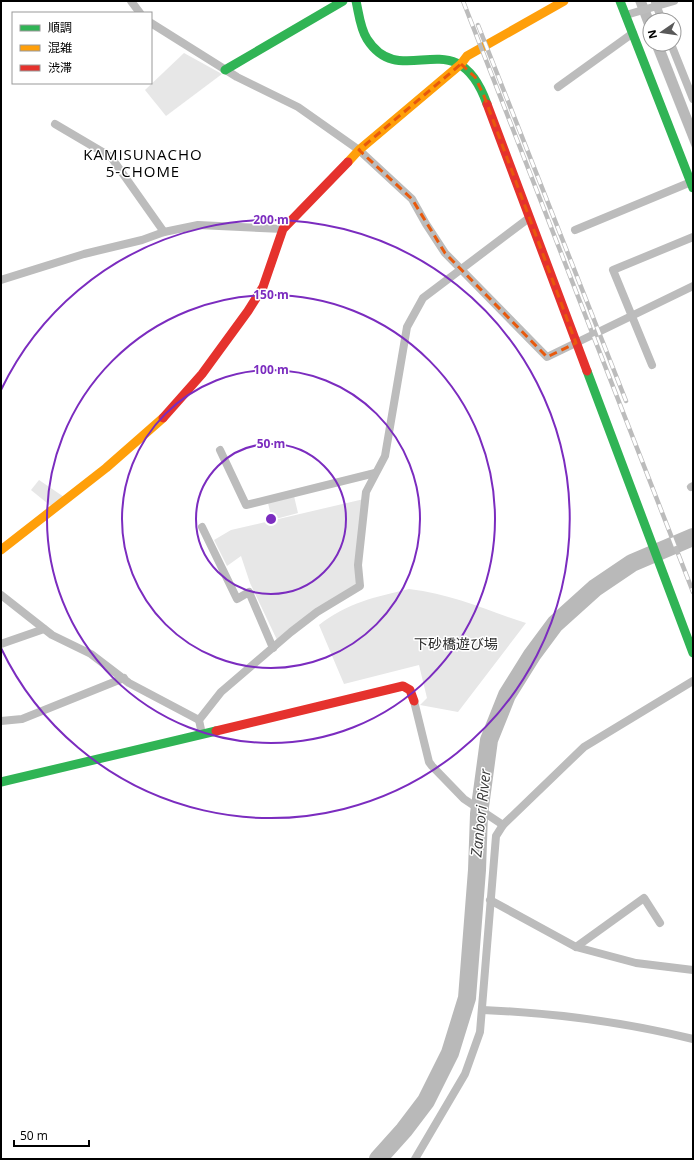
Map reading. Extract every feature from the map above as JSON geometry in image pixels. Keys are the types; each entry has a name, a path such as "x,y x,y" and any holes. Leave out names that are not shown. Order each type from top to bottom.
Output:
{"street":[{"path":"131,1 139,12"},
{"path":"225,70 343,1"},
{"path":"356,1 366,39 374,50 385,58 406,63 440,58 462,64 475,77 484,96 693,653"},
{"path":"1,550 60,505 143,437 184,394 214,358 263,287 283,229 359,150 462,64 467,56 564,1"},
{"path":"574,230 692,185 632,33 629,15 620,1"},
{"path":"629,15 654,5 674,1"},
{"path":"152,24 225,70 298,108 359,150 412,199 441,248 547,356 693,286"},
{"path":"558,87 632,33"},
{"path":"674,52 693,98"},
{"path":"56,124 111,157 164,232"},
{"path":"199,720 221,692 273,648 317,612 360,586 358,565 366,492 385,456 407,328 423,298 529,218"},
{"path":"1,280 84,254 142,240 164,232 198,225 283,229"},
{"path":"652,365 613,270 693,237"},
{"path":"220,450 246,505 375,473"},
{"path":"202,527 237,599 249,592 273,648"},
{"path":"1,595 52,635 91,654 124,678 199,720 202,734"},
{"path":"1,644 44,629"},
{"path":"1,721 22,719 124,678"},
{"path":"415,1159 465,1074 477,1045 483,1010 490,900 496,836 503,825 584,746 693,680"},
{"path":"1,782 403,686 410,690 414,701 429,762 469,803 503,825"},
{"path":"576,947 644,898 660,923"},
{"path":"490,900 576,947 636,964 693,970"},
{"path":"483,1010 541,1012 649,1028 693,1040"}],"highlighted area":[{"path":"461,64 475,77 484,96 576,343 547,357 445,253 412,199 359,150"}],"green space":[{"path":"184,53 222,74 166,116 145,90"},
{"path":"39,480 64,497 52,507 31,490"},
{"path":"294,496 298,513 272,520 268,503"},
{"path":"364,499 358,583 278,642 250,583 241,556 227,566 214,540 231,530"},
{"name":"下砂橋遊び場","path":"409,589 425,591 469,603 526,623 458,712 420,705 427,698 419,665 344,684 319,625 340,611 351,606 373,598"}],"shaded area":[{"path":"635,1 646,1 651,12 642,12 642,20"},
{"path":"654,52 666,52 693,121 693,150"}],"waterway":[{"name":"Zanbori River","path":"378,1159 404,1130 426,1101 450,1053 467,998 477,870 479,814 489,740 507,695 532,655 555,624 595,588 632,563 693,537"}],"railway":[{"path":"463,1 693,592"},
{"path":"478,25 626,401"}],"traffic: fast":[{"path":"225,70 343,1"},
{"path":"356,1 360,21 365,35 381,54 396,60 445,60 460,65 474,78 487,104"},
{"path":"620,1 693,188"},
{"path":"587,371 693,653"},
{"path":"1,782 216,731"}],"traffic: slow":[{"path":"348,162 359,150 461,64 467,56 564,1"},
{"path":"1,550 106,468 163,418"}],"traffic: jam":[{"path":"487,104 587,371"},
{"path":"163,418 202,374 248,311 263,287 283,229 348,162"},
{"path":"216,731 403,686 410,690 414,701"}],"district":[{"name":"KAMISUNACHO 5-CHOME","path":"143,164"}]}
